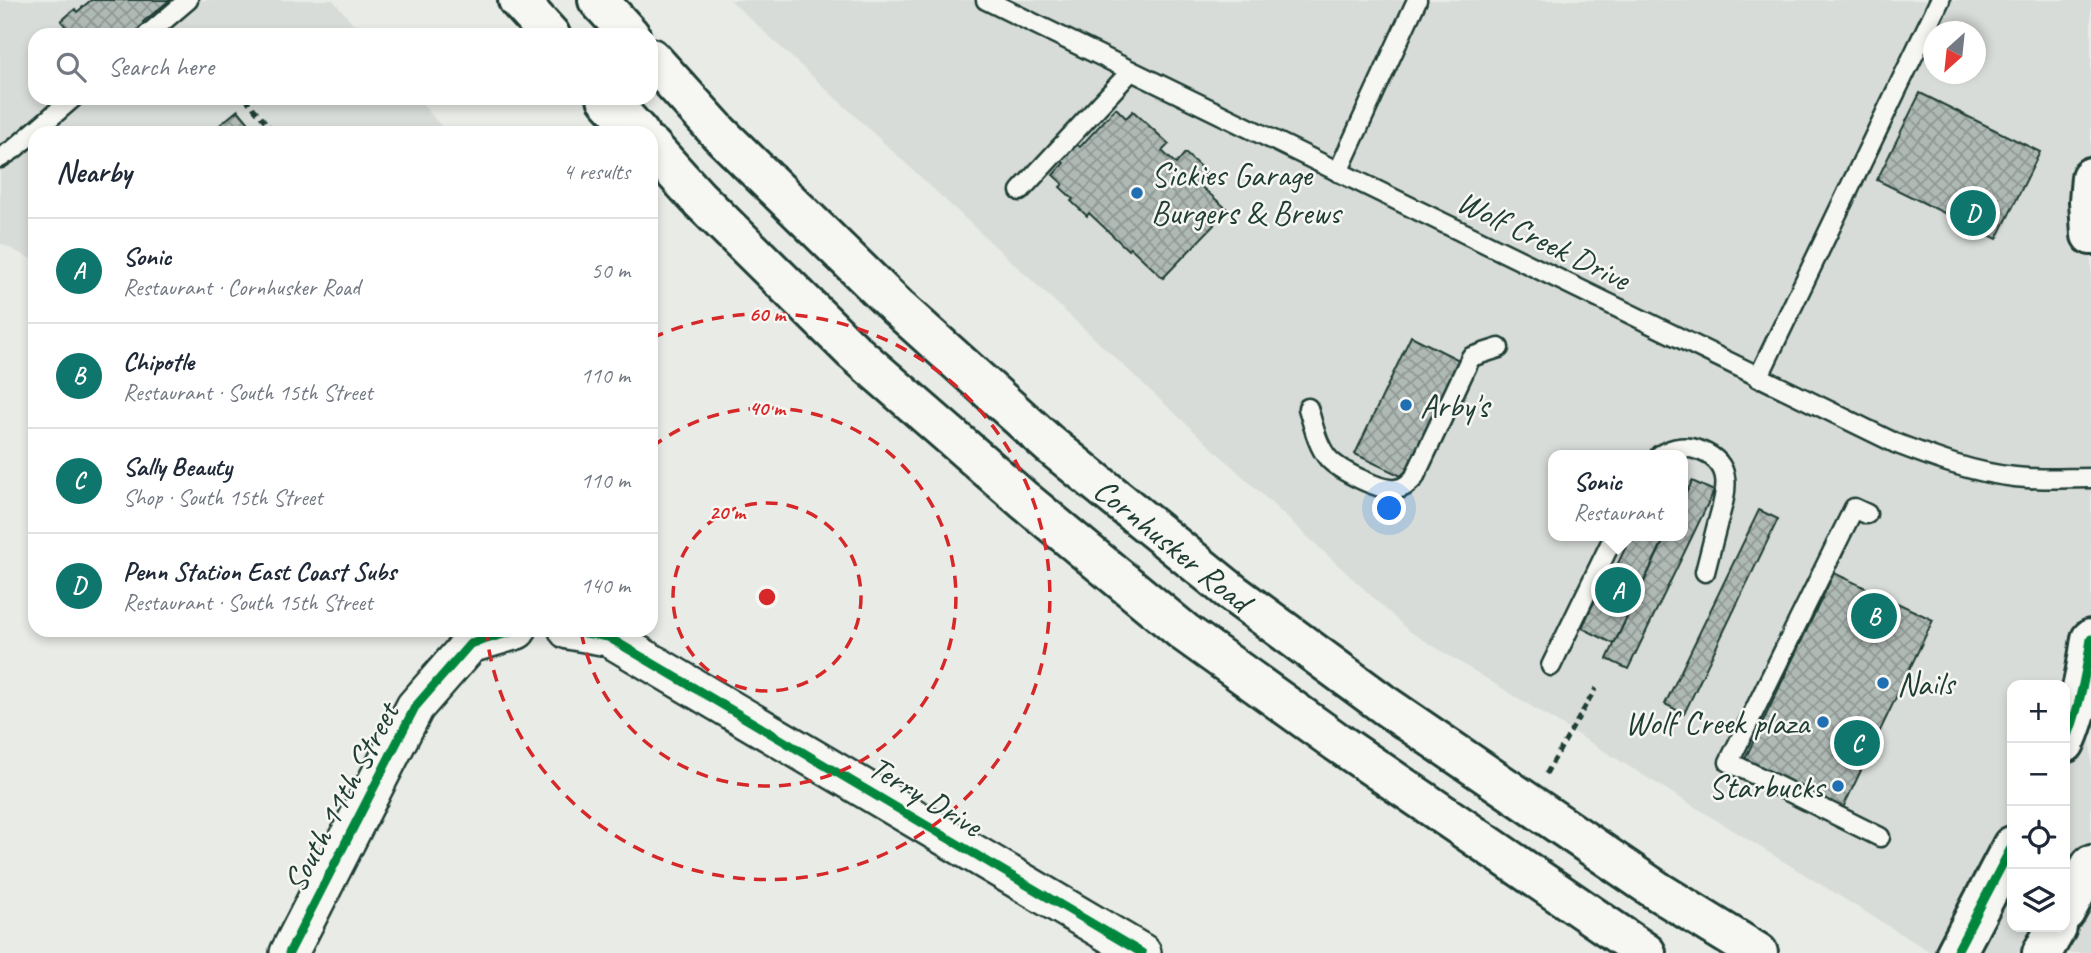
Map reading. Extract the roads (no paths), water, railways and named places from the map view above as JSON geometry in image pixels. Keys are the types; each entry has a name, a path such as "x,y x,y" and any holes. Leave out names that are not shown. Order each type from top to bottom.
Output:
{"main road":[{"path":"518,0 544,28"},
{"path":"597,0 623,28"},
{"name":"Cornhusker Road","path":"658,66 719,133 897,307 1049,444 1146,524 1234,594 1386,706 1660,892 1758,953"},
{"path":"613,105 633,126"},
{"name":"Cornhusker Road","path":"658,154 697,197 854,352 1024,500 1184,632 1337,742 1646,953"},
{"path":"2091,177 2091,235"},
{"path":"2070,732 2088,662 2091,639"},
{"path":"1956,953 2007,856"},
{"path":"2070,903 2091,865"},
{"path":"2042,953 2054,932"}],"street":[{"name":"South 11th Street","path":"289,953 415,707 470,644 494,637"},
{"name":"Terry Drive","path":"608,637 1142,953"}],"lane":[{"path":"155,28 188,0"},
{"name":"Wolf Creek Drive","path":"986,0 1895,443 1955,464 2016,478 2091,478"},
{"path":"1338,172 1417,0"},
{"path":"1758,378 1940,0"},
{"path":"1020,191 1131,71"},
{"path":"40,126 65,105"},
{"path":"0,158 28,136"},
{"path":"1308,408 1322,450 1329,460 1380,488 1399,489 1414,478 1471,357 1499,348"},
{"path":"1671,450 1688,447 1710,455 1725,474 1727,489 1705,572"},
{"path":"1867,514 1854,508 1729,762 1880,837"},
{"path":"1551,666 1612,541"}],"place":[{"name":"Sickies Garage Burgers & Brews","path":"1137,193"},
{"name":"Penn Station East Coast Subs","path":"1973,213"},
{"name":"Arby's","path":"1406,405"},
{"name":"Sonic","path":"1618,590"},
{"name":"Chipotle","path":"1874,616"},
{"name":"Nails","path":"1883,683"},
{"name":"Wolf Creek plaza","path":"1823,722"},
{"name":"Sally Beauty","path":"1857,743"},
{"name":"Starbucks","path":"1838,786"}]}
